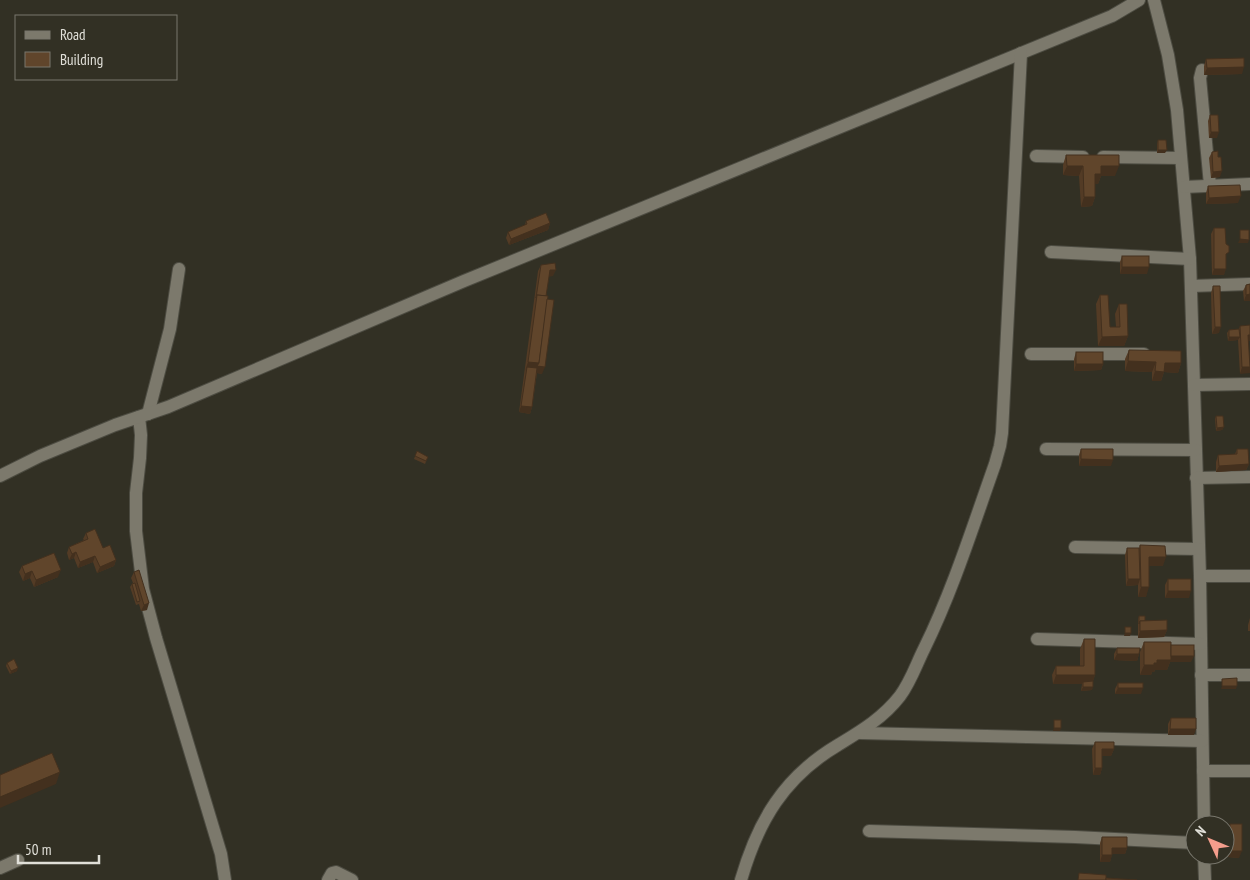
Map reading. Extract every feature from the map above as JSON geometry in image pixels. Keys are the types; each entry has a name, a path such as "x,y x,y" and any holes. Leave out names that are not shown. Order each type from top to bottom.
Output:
{"street":[{"path":"0,476 40,456 115,425 177,403 464,281 1112,16 1139,0"},
{"path":"1154,0 1168,55 1178,110 1190,259 1191,286 1188,354 1194,385 1200,576 1204,815"},
{"path":"741,880 748,856 773,804 794,780 814,762 837,745 860,733 882,716 899,697 912,678 961,559 1000,446 1015,203 1021,53"},
{"path":"1202,70 1200,78 1210,185"},
{"path":"1036,156 1181,158"},
{"path":"1184,186 1250,184"},
{"path":"1051,252 1190,259"},
{"path":"179,269 170,329 143,415 136,493 136,531 143,589 221,854 225,880"},
{"path":"1191,286 1250,284"},
{"path":"1031,354 1155,354"},
{"path":"1194,385 1250,384"},
{"path":"1046,450 1196,450"},
{"path":"1196,478 1250,477"},
{"path":"1075,547 1199,550"},
{"path":"1200,576 1250,576"},
{"path":"1037,639 1201,644"},
{"path":"1201,675 1250,675"},
{"path":"860,733 1202,741"},
{"path":"1203,771 1250,771"},
{"path":"869,831 1185,842"},
{"path":"0,868 18,860"},
{"path":"1204,865 1205,880"},
{"path":"328,880 332,873 336,872 352,880"}],"building":[{"path":"1244,58 1244,67 1207,68 1206,59"},
{"path":"1210,115 1218,115 1219,132 1211,132"},
{"path":"1158,140 1166,140 1167,150 1158,150"},
{"path":"1218,151 1218,157 1221,157 1222,171 1213,172 1212,152"},
{"path":"1066,155 1119,155 1119,166 1101,166 1101,174 1095,174 1095,197 1084,197 1083,166 1067,166"},
{"path":"1240,185 1241,196 1209,198 1208,186"},
{"path":"546,213 550,223 511,239 508,232 527,224 526,221"},
{"path":"1214,228 1225,228 1226,244 1229,246 1229,252 1226,254 1226,269 1214,269"},
{"path":"1240,230 1249,230 1249,240 1240,239"},
{"path":"1122,256 1149,256 1149,267 1122,267"},
{"path":"555,263 556,270 550,270 546,296 537,295 536,298 541,265"},
{"path":"1250,284 1250,294 1246,295 1246,285"},
{"path":"1213,286 1220,286 1221,327 1215,327"},
{"path":"537,295 548,296 539,363 528,362"},
{"path":"1100,295 1108,295 1110,327 1120,327 1119,304 1127,304 1128,336 1102,337"},
{"path":"547,299 554,300 545,367 537,366 539,363"},
{"path":"1250,325 1250,335 1248,335 1250,367 1242,367 1240,326"},
{"path":"1239,329 1240,337 1229,337 1229,330"},
{"path":"1129,350 1181,351 1181,363 1165,363 1164,372 1155,371 1156,362 1128,361"},
{"path":"1076,352 1103,352 1103,364 1076,364"},
{"path":"527,367 537,368 532,407 521,406"},
{"path":"1216,416 1223,416 1224,427 1217,428"},
{"path":"1081,449 1113,449 1113,460 1081,459"},
{"path":"1237,449 1248,449 1249,464 1219,466 1218,455 1237,454"},
{"path":"417,451 428,457 426,461 415,456"},
{"path":"95,529 103,548 110,545 116,560 100,567 95,556 80,562 76,552 72,554 69,547 88,539 86,533"},
{"path":"1140,545 1165,546 1166,557 1149,557 1149,587 1141,587"},
{"path":"1127,548 1139,548 1140,579 1128,579"},
{"path":"54,553 61,570 36,580 32,571 25,574 22,566"},
{"path":"139,570 149,603 144,605 134,572"},
{"path":"1168,579 1191,579 1191,591 1168,591"},
{"path":"135,583 140,601 137,602 132,584"},
{"path":"1139,616 1145,616 1145,621 1140,621 1139,624"},
{"path":"1167,620 1167,630 1140,631 1140,621"},
{"path":"1125,627 1131,627 1131,633 1125,633"},
{"path":"1084,639 1095,639 1095,675 1056,675 1056,666 1084,666"},
{"path":"1144,642 1171,642 1171,660 1157,660 1157,663 1154,663 1154,665 1144,665"},
{"path":"1171,645 1194,645 1194,656 1171,656"},
{"path":"1117,648 1140,648 1139,654 1117,654"},
{"path":"14,659 18,668 11,671 7,663"},
{"path":"1237,678 1237,686 1222,686 1222,679"},
{"path":"1093,681 1093,687 1083,687 1083,682"},
{"path":"1118,683 1143,683 1143,688 1118,688"},
{"path":"1171,718 1196,718 1196,729 1170,729"},
{"path":"1054,720 1061,720 1061,728 1054,728"},
{"path":"1095,742 1114,742 1114,749 1102,749 1102,768 1095,768"},
{"path":"52,753 60,772 0,797 0,775"},
{"path":"1235,824 1242,824 1242,851 1235,851"},
{"path":"1102,837 1127,837 1127,848 1112,848 1112,855 1102,855"},
{"path":"1079,873 1106,875 1106,880 1078,880"},
{"path":"1106,878 1137,880 1106,880"}]}
